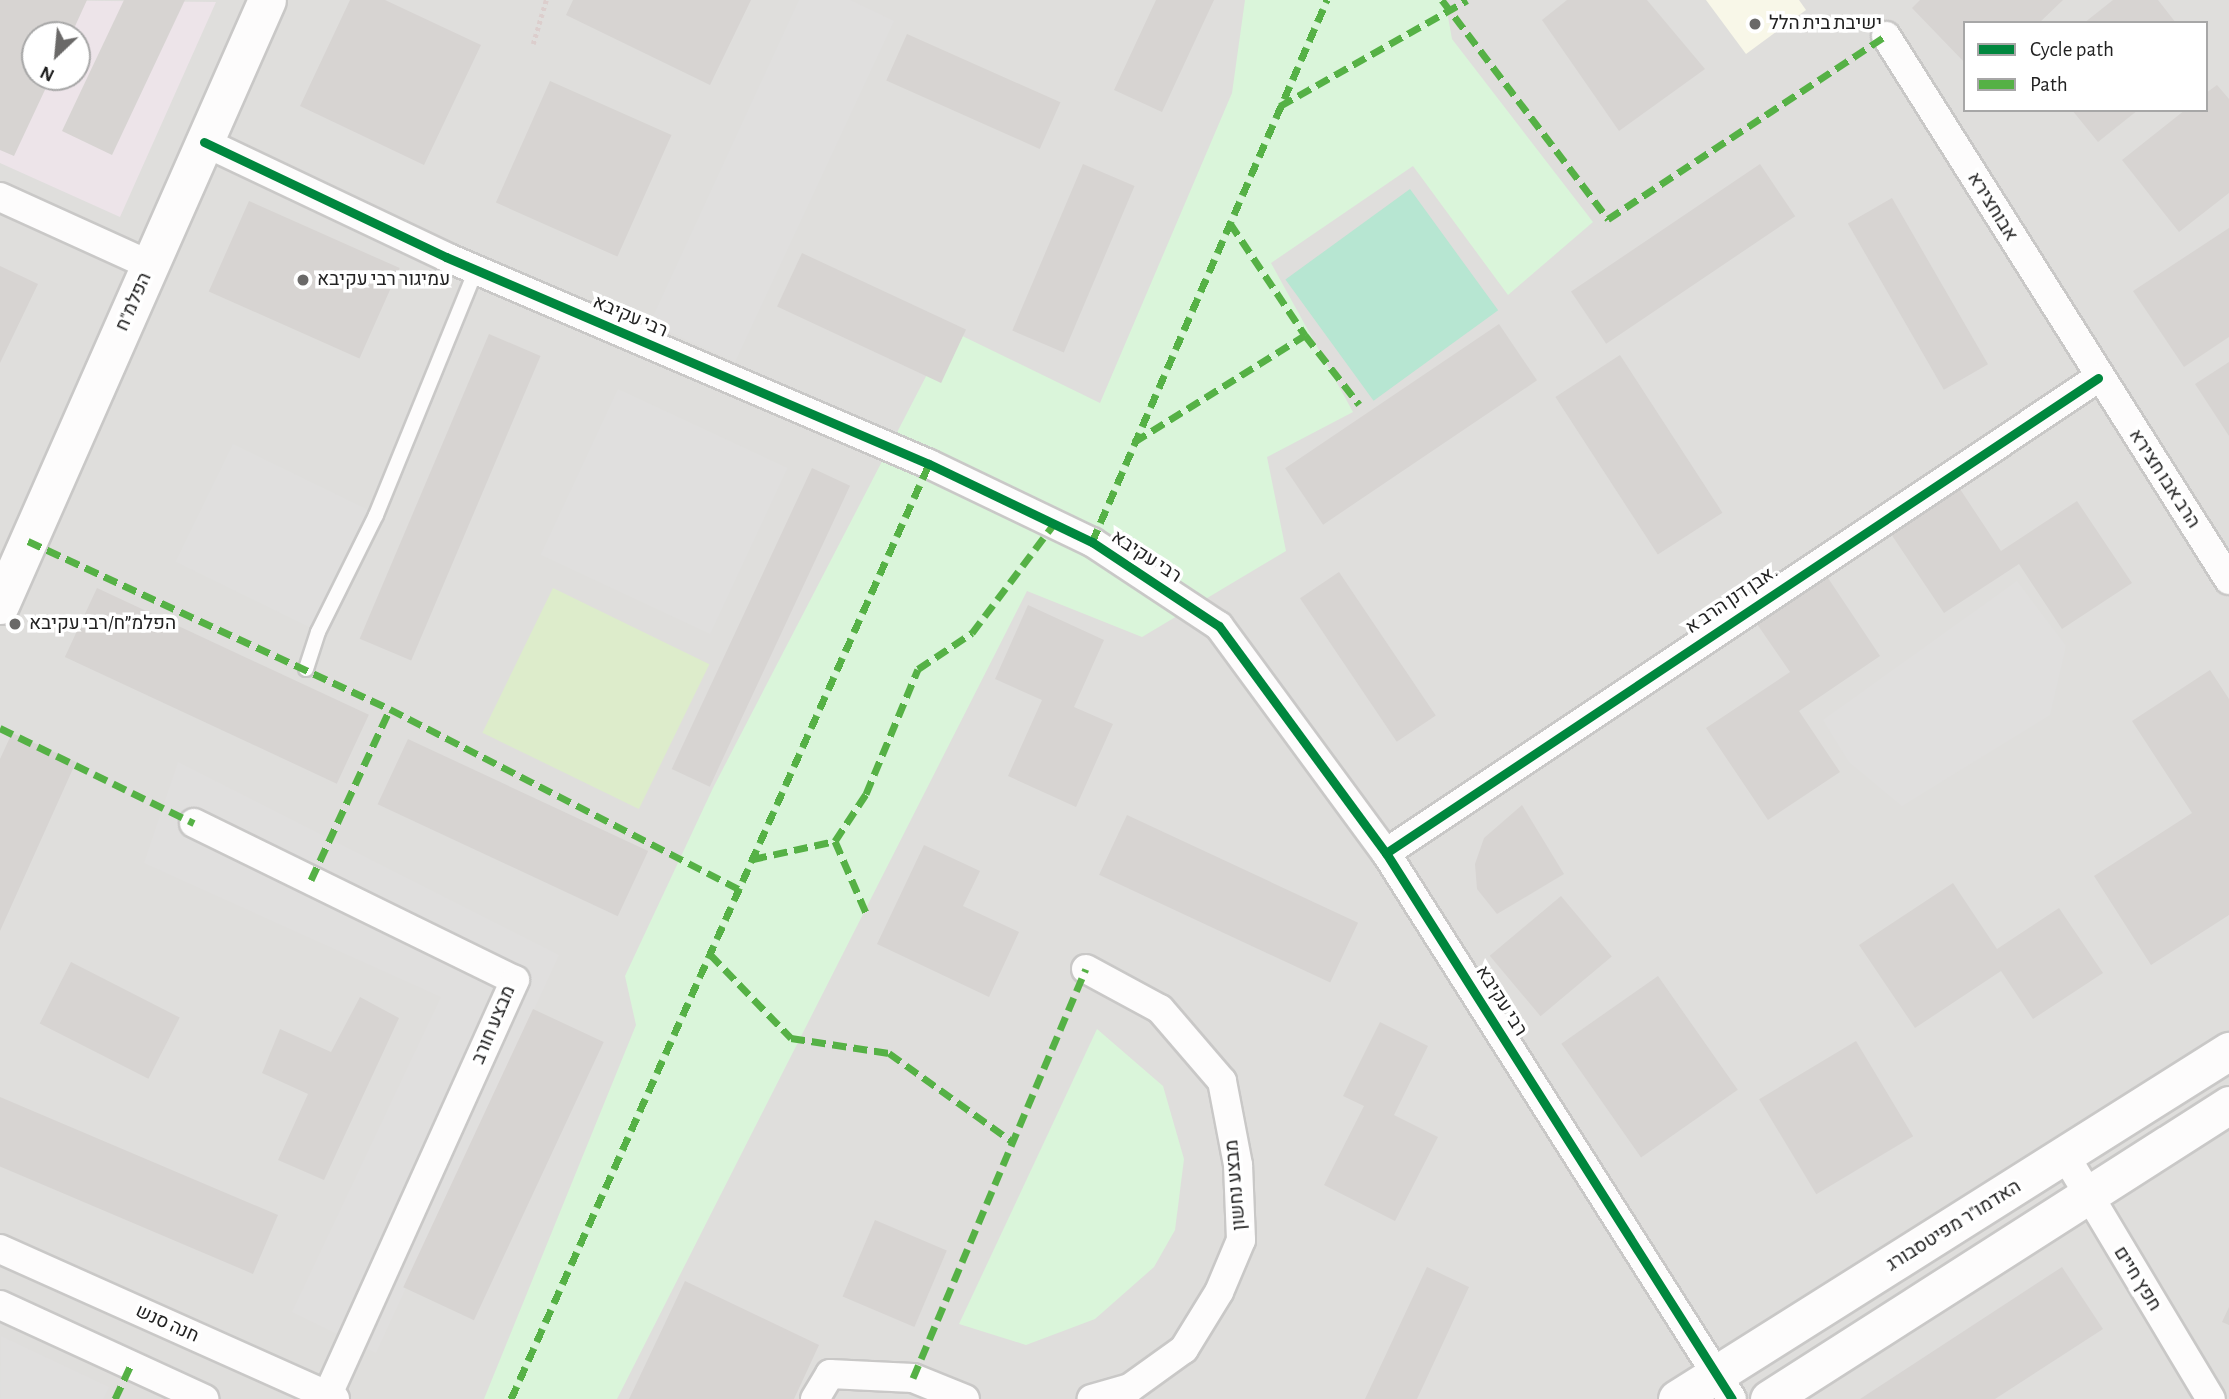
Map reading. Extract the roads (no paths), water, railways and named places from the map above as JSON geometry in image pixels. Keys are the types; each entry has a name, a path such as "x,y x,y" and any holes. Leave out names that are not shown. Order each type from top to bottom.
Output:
{"street":[{"name":"הפלמ\"ח","path":"0,605 267,0"},
{"name":"אבוחצירא","path":"1886,36 2098,378"},
{"name":"רבי עקיבא","path":"204,142 476,270 929,464 1091,542 1219,626 1386,853 1724,1386"},
{"path":"0,197 150,265"},
{"name":"הרב אבו חצירא","path":"2098,378 2229,580"},
{"name":"אבן דנן הרב א.","path":"1386,853 2098,378"},
{"name":"מבצע חורב","path":"194,823 515,980 331,1397"},
{"name":"מבצע נחשון","path":"1086,969 1160,1009 1222,1081 1238,1165 1241,1241 1219,1292 1184,1349 1130,1388 1093,1399"},
{"name":"האדמו\"ר מפיטסבורג","path":"1677,1399 1724,1386 2229,1051"},
{"path":"1769,1399 2229,1105"},
{"name":"חפץ חיים","path":"2066,1157 2086,1195 2211,1399"},
{"name":"חנה סנש","path":"0,1249 331,1397"},
{"path":"0,1305 204,1399"},
{"path":"815,1399 830,1374 913,1378 965,1399"}],"lane":[{"path":"306,669 318,632 376,515 476,270"}],"place":[{"name":"ישיבת בית הלל","path":"1755,24"},
{"name":"עמיגור רבי עקיבא","path":"303,280"},
{"name":"הפלמ״ח/רבי עקיבא","path":"15,624"}]}
